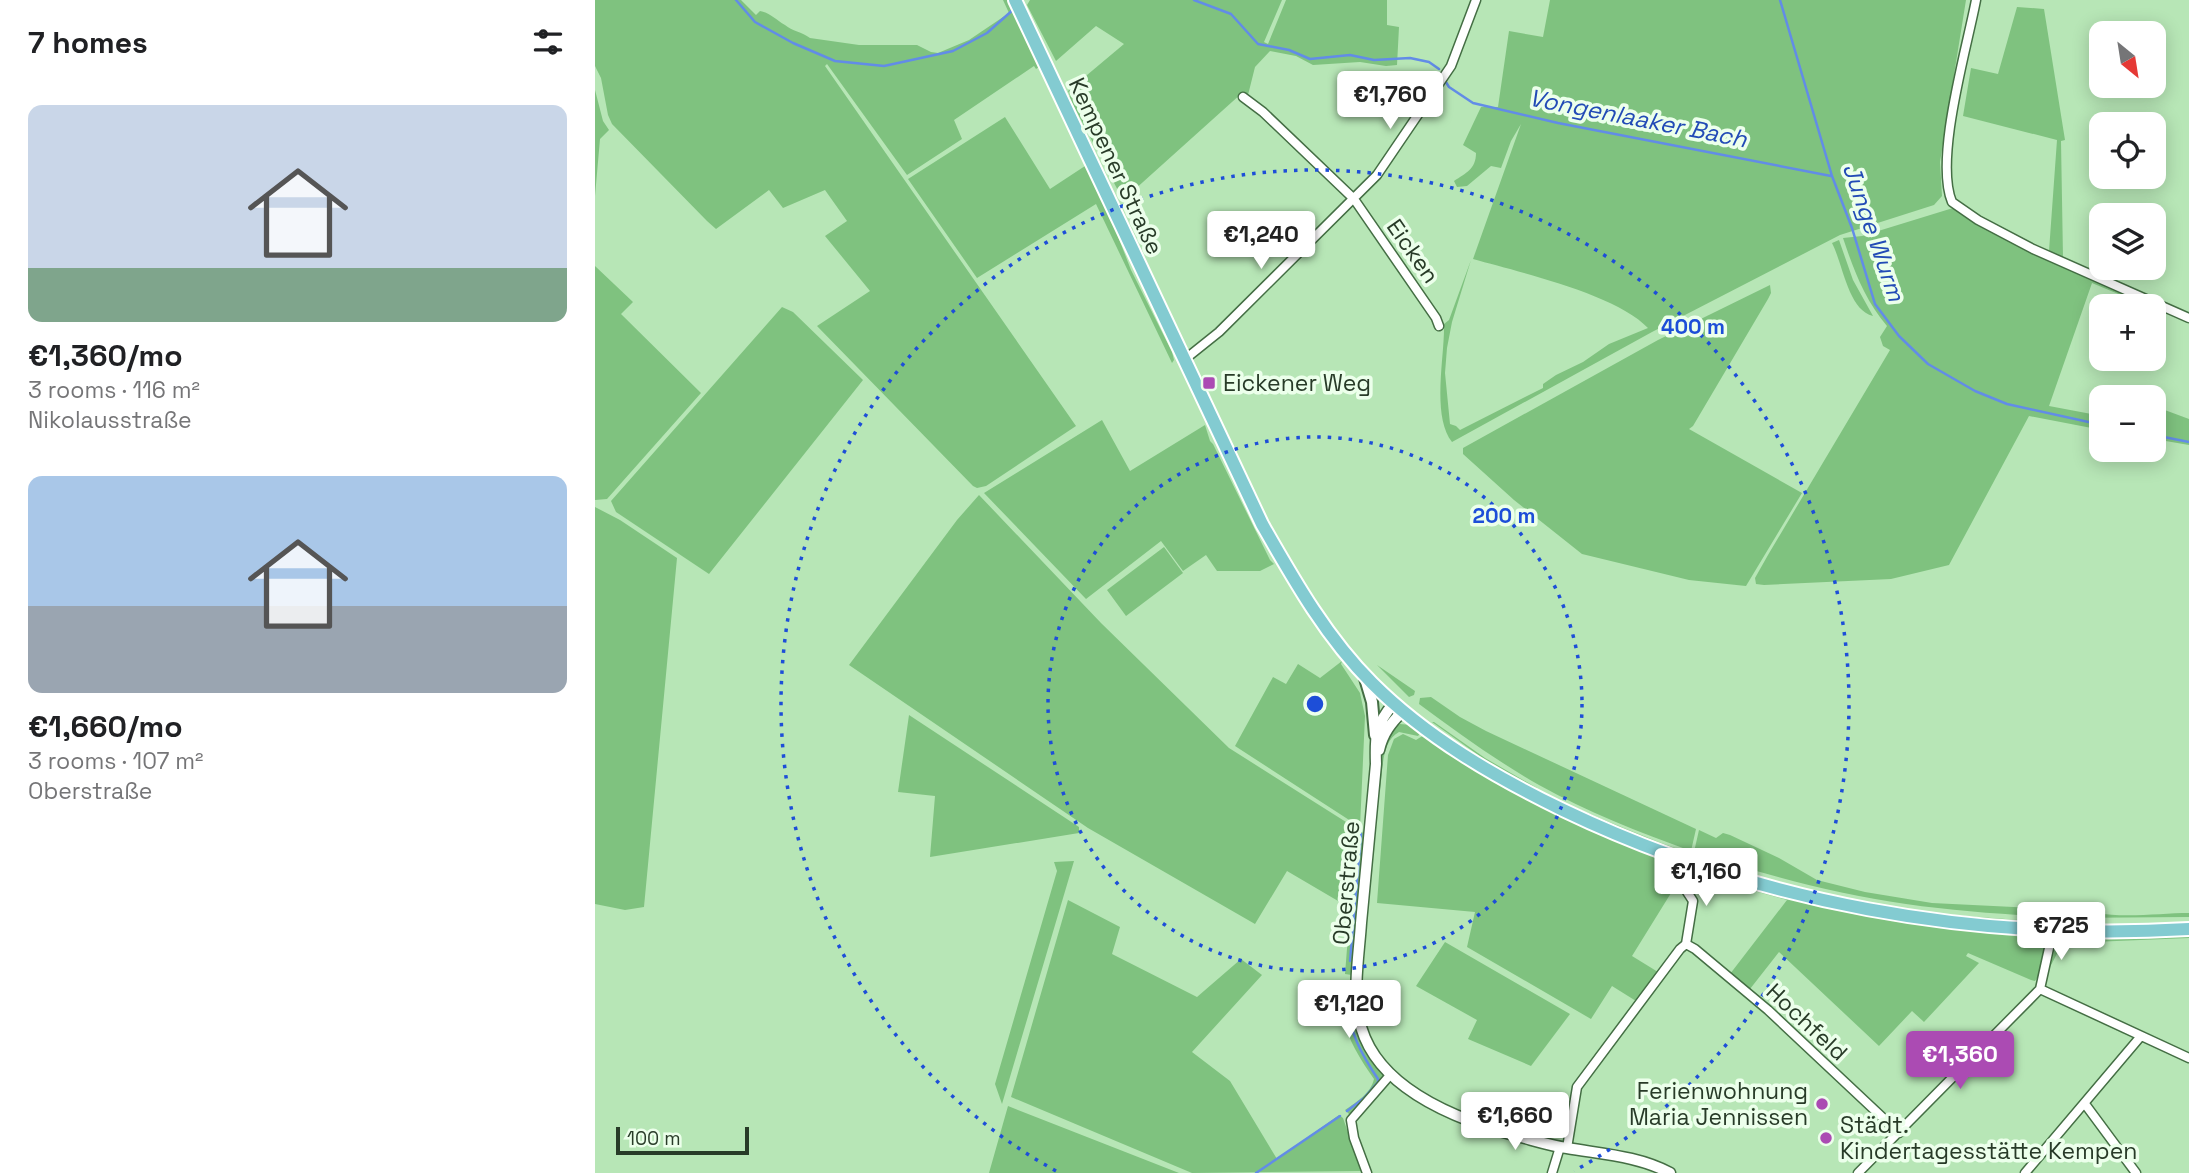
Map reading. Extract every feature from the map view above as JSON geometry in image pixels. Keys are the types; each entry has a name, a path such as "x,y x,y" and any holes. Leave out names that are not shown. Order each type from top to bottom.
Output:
{"main road":[{"name":"Kempener Straße","path":"1015,1 1248,496 1276,548 1313,609 1364,675 1398,707 1473,761 1548,802 1653,849 1799,895 1917,918 1988,927 2053,930 2189,929"},
{"path":"1364,675 1372,702 1375,735"}],"street":[{"path":"1184,360 1219,332 1377,175 1451,66 1476,0"},
{"path":"1976,0 1949,140 1946,174 1952,202 1978,220 2033,249 2189,318"},
{"name":"Eicken","path":"1243,97 1263,112 1354,199 1429,307 1439,326"},
{"path":"1376,764 1375,735 1383,716 1398,707"},
{"path":"1376,764 1381,738 1398,707"},
{"name":"Oberstraße","path":"1376,764 1356,986 1361,1030 1373,1054 1391,1074 1421,1099 1494,1130 1564,1148 1626,1158 1670,1173"},
{"path":"1552,1173 1564,1148 1577,1087 1686,944 1693,901 1680,881"},
{"path":"1858,1173 2040,989 2053,930"},
{"name":"Hochfeld","path":"1686,944 1695,948 1768,1010 1899,1133"},
{"path":"2040,989 2189,1058"},
{"path":"2025,1173 2141,1036"},
{"path":"1367,1173 1354,1138 1352,1120 1391,1074"},
{"path":"2085,1104 2136,1173"}],"green space":[{"path":"595,0 741,0 756,15 760,11 767,13 810,38 859,45 917,45 938,53 969,40 1009,13 1003,0 1007,0 1039,67 1036,69 1034,66 954,120 962,139 907,175 827,64 825,66 1076,426 986,486 973,486 817,326 870,291 825,236 847,221 825,190 783,208 769,190 716,229 612,124 601,78 595,66"},
{"path":"1030,0 1282,0 1264,42 1268,44 1286,0 1387,0 1387,25 1399,27 1397,65 1360,62 1313,65 1296,56 1270,51 1255,67 1248,95 1242,93 1123,200 1068,91 1124,44 1096,26 1056,61 1027,5"},
{"path":"1550,0 1966,0 1940,162 1942,196 1934,205 1840,235 1652,332 1452,442 1442,417 1444,324 1449,320 1471,260 1452,322 1445,373 1450,424 1460,430 1543,388 1543,384 1556,375 1583,362 1609,344 1648,328 1614,305 1591,295 1473,259 1521,124 1501,168 1491,166 1467,186 1457,187 1454,181 1469,170 1476,158 1476,153 1463,145 1481,107 1498,107 1509,31 1543,37"},
{"path":"2017,7 2044,9 2065,140 2061,141 2063,257 2049,251 2057,140 1963,116 1971,68 1998,74"},
{"path":"595,90 603,121 609,130 600,139 595,196"},
{"path":"1005,117 1050,189 1085,166 1112,221 1131,270 1172,352 1172,363 1096,204 977,278 908,179"},
{"path":"1953,208 2020,247 2089,277 2089,280 2127,294 2118,294 2092,283 2049,406 2089,414 2089,428 2029,416 1949,565 1891,579 1756,584 1755,578 1768,555 1890,350 1883,346 1880,337 1887,326 1861,285 1843,238 1862,236"},
{"path":"1839,240 1853,280 1873,316 1858,305 1847,285 1832,243"},
{"path":"595,266 633,302 621,314 701,393 607,499 595,500"},
{"path":"1770,285 1771,293 1768,299 1689,429 1802,493 1746,586 1689,580 1582,554 1514,500 1463,454 1463,448 1658,340"},
{"path":"782,307 793,312 863,380 709,574 616,512 611,501"},
{"path":"2166,410 2189,419 2189,445 2166,441"},
{"path":"1102,420 1130,471 1205,425 1210,441 1274,564 1260,571 1217,571 1206,555 1183,571 1161,541 1086,599 984,493"},
{"path":"979,495 1101,623 1229,748 1365,834 1355,931 1349,931 1350,908 1287,871 1255,924 1088,828 849,665 957,520"},
{"path":"595,507 620,520 677,558 644,907 625,910 595,904"},
{"path":"1164,547 1183,573 1126,616 1107,590"},
{"path":"1342,661 1341,664 1360,693 1365,716 1360,827 1235,746 1273,677 1286,684 1298,664 1320,678"},
{"path":"1377,665 1415,691 1414,695 1409,697"},
{"path":"1431,697 1486,731 1696,829 1691,851 1594,813 1523,776 1419,704 1420,698"},
{"path":"909,715 1079,827 1079,833 930,857 935,796 898,792"},
{"path":"1432,722 1485,758 1537,788 1505,774"},
{"path":"1400,724 1411,725 1421,732 1418,736 1399,732 1393,736 1386,749 1380,789 1377,791 1384,744 1393,729"},
{"path":"1403,734 1416,740 1424,735 1461,762 1557,813 1857,913 2038,938 2044,947 2041,971 2035,981 1968,953 1966,956 1979,963 1924,1022 1912,1011 1879,1046 1779,952 1750,989 1730,974 1787,900 1684,872 1632,956 1658,972 1636,1001 1612,986 1591,1019 1467,947 1475,912 1377,903 1388,755 1394,739"},
{"path":"1543,793 1667,845 1795,887 1902,909 2047,922 2025,923 1926,915 1797,890 1711,864 1626,832"},
{"path":"1699,830 1716,838 1723,833 1730,835 1817,880 1865,892 1932,903 2052,909 2050,917 1942,909 1825,889 1694,852"},
{"path":"1074,861 1002,1104 995,1084 1057,871 1054,862"},
{"path":"1068,900 1120,927 1112,954 1197,997 1241,959 1262,975 1192,1052 1230,1081 1277,1159 1339,1115 1343,1118 1361,1171 1192,1173 1011,1097"},
{"path":"2069,904 2082,910 2112,915 2189,913 2189,917 2059,918 2059,908"},
{"path":"2189,934 2189,938 2068,943 2061,946 2050,967 2056,944 2067,939"},
{"path":"1348,936 1355,936 1352,975 1345,974"},
{"path":"1445,942 1570,1014 1531,1066 1468,1039 1477,1020 1416,986"},
{"path":"1341,986 1350,986 1358,1036 1384,1078 1364,1103 1349,1114 1345,1110 1367,1093 1374,1079 1354,1047 1344,1023"},
{"path":"1008,1106 1179,1173 989,1173"}],"waterway":[{"name":"Vongenlaaker Bach","path":"736,0 755,22 793,43 835,61 884,66 953,51 987,33 1015,8"},
{"name":"Vongenlaaker Bach","path":"1194,0 1231,14 1258,44 1289,50 1310,59 1350,55 1374,60 1410,58 1429,62 1439,69"},
{"name":"Junge Wurm","path":"1780,0 1832,176 1852,228 1875,304 1899,336 1928,364 1975,391 2007,404 2089,422"},
{"name":"Vongenlaaker Bach","path":"1444,79 1449,87 1473,103 1558,123 1831,176"},
{"name":"Junge Wurm","path":"2166,437 2189,442"},
{"path":"1350,961 1361,834"},
{"path":"1346,1003 1357,1042 1378,1079 1364,1098 1347,1111"},
{"path":"1256,1173 1340,1116"}],"place":[{"name":"Eickener Weg","path":"1209,383"},
{"name":"Ferienwohnung Maria Jennissen","path":"1822,1104"},
{"name":"Städt. Kindertagesstätte Kempen","path":"1826,1138"}]}
